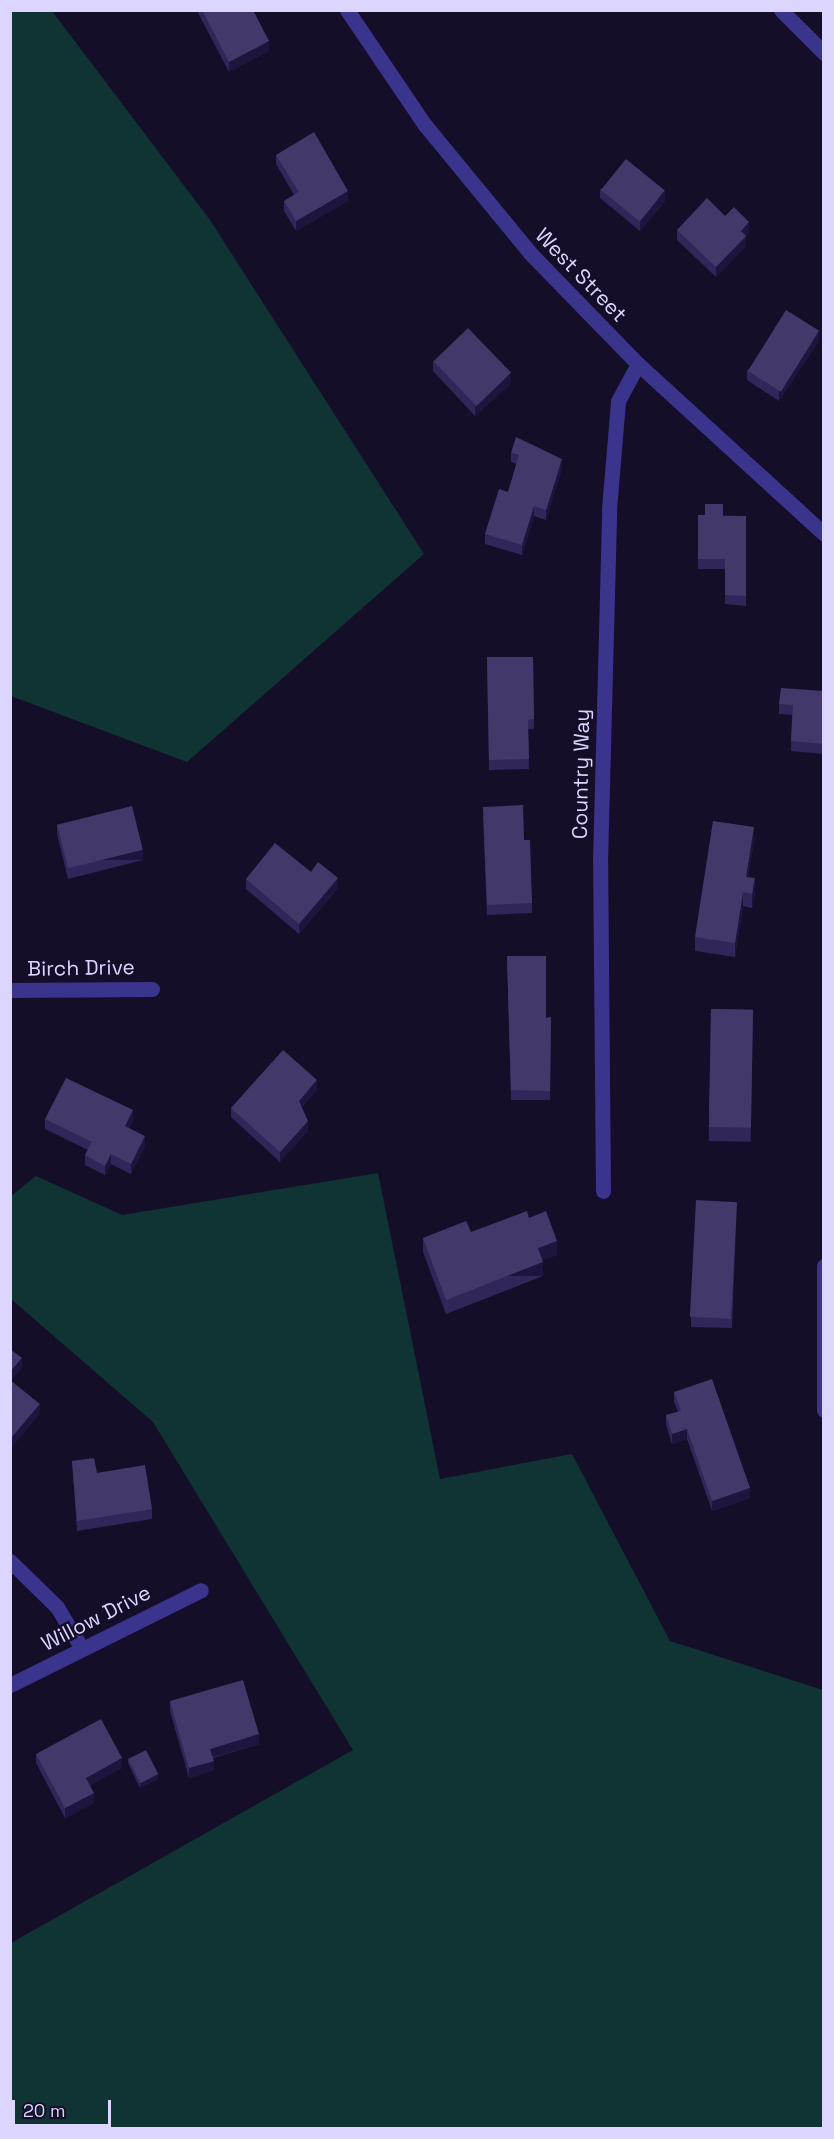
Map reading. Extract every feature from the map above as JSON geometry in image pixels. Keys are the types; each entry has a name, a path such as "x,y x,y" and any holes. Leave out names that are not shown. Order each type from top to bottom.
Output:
{"street":[{"name":"West Street","path":"347,10 464,175 638,364 824,534"},
{"path":"781,10 824,52"},
{"name":"Country Way","path":"603,1191 600,862 609,509 618,400 638,364"},
{"name":"Birch Drive","path":"10,990 152,989"},
{"path":"824,1266 824,1410"},
{"path":"10,1561 57,1607 81,1647"},
{"name":"Willow Drive","path":"10,1685 81,1647 201,1590"}],"green space":[{"path":"10,11 52,11 210,220 424,554 187,762 11,696"},
{"path":"378,1173 440,1479 572,1454 670,1641 823,1690 823,2128 11,2128 11,1943 353,1750 153,1422 11,1299 11,1196 36,1176 122,1215"}],"building":[{"path":"202,10 253,10 269,41 229,62"},
{"path":"314,132 348,191 296,221 284,201 299,192 276,155"},
{"path":"626,159 665,190 640,222 601,190"},
{"path":"707,198 725,216 734,207 749,222 741,231 746,236 716,267 677,230"},
{"path":"786,310 819,331 781,392 748,371"},
{"path":"468,328 511,373 477,406 433,361"},
{"path":"516,437 562,459 546,510 534,506 522,545 485,534 499,489 508,492 519,455 511,453"},
{"path":"705,504 723,504 723,516 746,516 746,596 725,595 725,559 698,559 698,515 705,515"},
{"path":"487,657 533,657 534,719 528,720 529,759 489,760"},
{"path":"781,688 824,691 824,744 791,741 793,705 779,704"},
{"path":"523,805 524,840 530,840 532,903 487,905 483,807"},
{"path":"132,806 143,850 68,868 57,825"},
{"path":"713,821 754,827 746,877 755,878 752,894 743,892 735,943 695,937"},
{"path":"275,843 311,872 318,862 338,878 299,924 246,879"},
{"path":"507,956 546,956 546,1018 551,1017 550,1091 511,1090"},
{"path":"711,1009 753,1010 751,1128 709,1127"},
{"path":"283,1050 317,1080 299,1101 308,1121 280,1152 231,1108"},
{"path":"66,1078 133,1110 125,1126 145,1136 131,1164 111,1154 105,1166 85,1155 92,1142 45,1119"},
{"path":"696,1200 737,1202 731,1319 690,1317"},
{"path":"527,1211 529,1218 546,1211 557,1241 538,1248 543,1262 446,1300 423,1238 466,1221 471,1232"},
{"path":"10,1349 22,1358 10,1372"},
{"path":"712,1379 750,1488 712,1501 687,1429 672,1434 666,1415 681,1411 674,1392"},
{"path":"10,1380 40,1404 11,1438 10,1438"},
{"path":"94,1458 97,1473 145,1465 152,1509 77,1521 72,1461"},
{"path":"243,1680 259,1734 210,1749 214,1761 189,1768 170,1701"},
{"path":"101,1719 122,1758 86,1778 94,1793 65,1808 36,1754"},
{"path":"146,1750 158,1774 140,1783 128,1759"}]}
